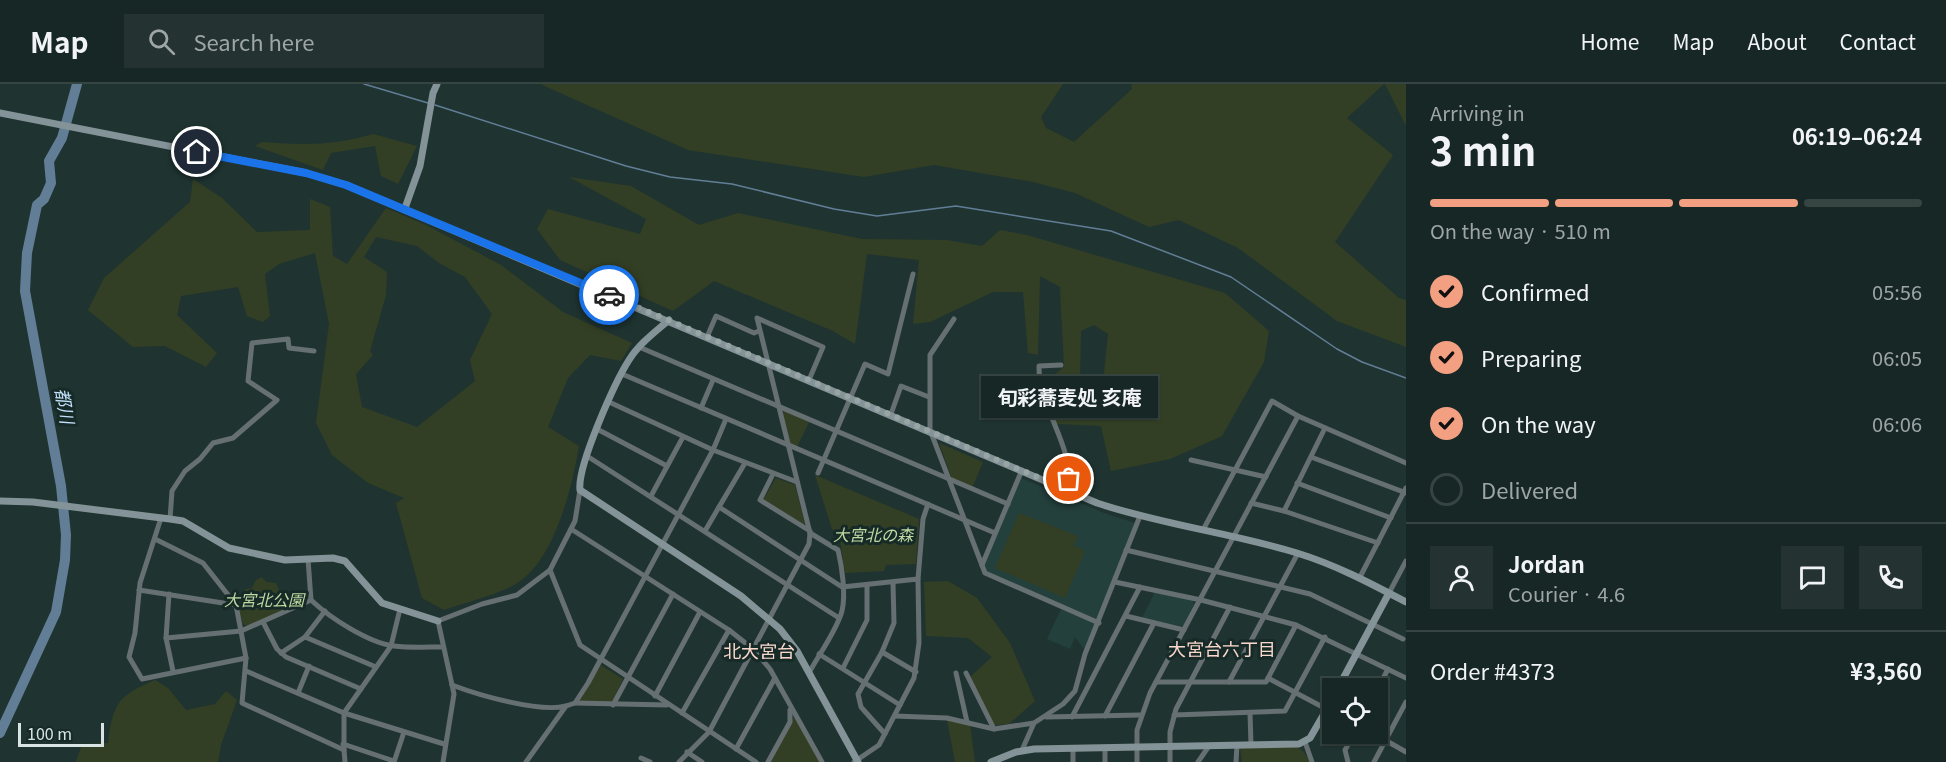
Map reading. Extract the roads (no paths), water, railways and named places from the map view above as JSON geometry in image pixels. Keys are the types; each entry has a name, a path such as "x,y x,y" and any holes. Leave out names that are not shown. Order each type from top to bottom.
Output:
{"street":[{"path":"405,208 420,166 431,104 438,84"},
{"path":"0,113 306,173 346,185 930,430 1097,503 1140,516 1298,553 1360,577 1406,602"},
{"path":"818,473 865,364 888,374 913,274"},
{"path":"707,337 716,316 754,333 759,331"},
{"path":"679,762 709,732 802,560 810,532 757,318 823,347 809,380"},
{"path":"954,319 930,355 930,430 985,573 1099,623"},
{"path":"0,501 51,504 166,518 183,521 229,548 273,559 333,558 345,561 382,603 438,621 474,607 517,595 550,570 571,529 587,456 622,374 639,347 669,320"},
{"path":"246,658 142,679 129,657 135,633 139,590 155,539 166,518 172,492 185,471 200,459 213,443 233,438 277,400 248,381 252,343 288,339 289,348 314,351"},
{"path":"639,347 1008,504"},
{"path":"1061,365 1039,366 1038,381 1065,458 1068,490"},
{"path":"622,374 995,533"},
{"path":"701,408 713,380"},
{"path":"891,414 901,386 929,397"},
{"path":"1203,530 1272,400 1298,416 1406,463"},
{"path":"609,402 713,450 796,482"},
{"path":"1137,762 1140,715 1298,416"},
{"path":"575,703 601,661 713,450 726,419"},
{"path":"1284,511 1325,428"},
{"path":"597,429 667,466"},
{"path":"651,496 683,437"},
{"path":"587,456 839,618"},
{"path":"1311,457 1405,491 1360,577"},
{"path":"1191,460 1266,477"},
{"path":"705,531 746,463"},
{"path":"982,565 1022,470"},
{"path":"773,474 760,501 838,550 841,562 843,603 839,618 809,673"},
{"path":"1297,483 1391,518"},
{"path":"580,490 741,596 770,620 788,639 809,673 856,761 879,745 916,672 919,643 918,579 923,519 928,504"},
{"path":"1251,503 1284,511 1378,543"},
{"path":"719,507 842,587 918,579"},
{"path":"894,716 947,718 994,729 1034,723 1045,717 1075,691 1080,668 1140,516"},
{"path":"571,529 729,630 763,658 822,762"},
{"path":"155,539 203,563 236,604 246,658 242,703 344,747 394,762 404,732"},
{"path":"1126,550 1310,594 1403,639"},
{"path":"1229,682 1298,553"},
{"path":"308,559 311,600 350,628 391,646 442,647"},
{"path":"1343,678 1406,561"},
{"path":"550,570 580,645 756,762"},
{"path":"1115,582 1265,615 1296,625 1357,652 1406,678"},
{"path":"885,734 858,701 858,694 882,652 894,623 893,583"},
{"path":"843,669 867,620 867,585"},
{"path":"1072,717 1140,587"},
{"path":"139,590 236,604"},
{"path":"169,594 166,638 173,671"},
{"path":"613,705 673,594"},
{"path":"166,638 241,631 311,600"},
{"path":"1170,762 1174,715 1189,682 1230,607"},
{"path":"345,762 344,713 391,646 400,609"},
{"path":"281,653 305,637 325,611"},
{"path":"655,696 700,612"},
{"path":"1126,616 1184,630"},
{"path":"438,621 452,686 452,706 444,744 443,762"},
{"path":"262,622 281,653 361,689"},
{"path":"1105,716 1154,622"},
{"path":"1156,682 1266,682 1296,625"},
{"path":"682,713 729,630"},
{"path":"305,637 376,667"},
{"path":"1174,715 1282,713 1288,708 1325,637"},
{"path":"882,652 916,672"},
{"path":"819,654 900,705"},
{"path":"298,693 309,666"},
{"path":"1383,678 1388,669"},
{"path":"246,671 344,713 444,744"},
{"path":"956,673 967,722"},
{"path":"966,673 994,729"},
{"path":"736,749 775,678"},
{"path":"1268,678 1322,707"},
{"path":"452,686 524,705 555,709 575,703 669,705"},
{"path":"1388,736 1403,713 1406,702"},
{"path":"526,762 566,706"},
{"path":"768,762 790,722 790,706"},
{"path":"1250,713 1251,745"},
{"path":"1045,717 1140,715"},
{"path":"992,762 1022,750 1305,742 1322,720"},
{"path":"1022,750 1034,723"},
{"path":"1305,742 1312,762"},
{"path":"1388,742 1406,752"},
{"path":"1348,744 1345,750 1348,762"},
{"path":"1374,762 1383,744"},
{"path":"1237,745 1238,762"},
{"path":"1198,762 1209,746"},
{"path":"1105,748 1105,762"},
{"path":"1073,749 1073,762"},
{"path":"687,752 702,762"},
{"path":"1010,754 1012,762"},
{"path":"641,758 650,762"}],"waterway":[{"name":"都川","path":"0,733 56,612 65,560 66,535 61,486 25,291 27,253 37,205 44,199 51,183 49,161 62,138 77,84"},
{"path":"364,84 428,103"},
{"path":"435,105 626,166 670,177 732,184 834,209 877,216 956,206 1111,231 1231,277 1337,349 1362,362 1406,378"}],"place":[{"name":"旬彩蕎麦処 亥庵","path":"1069,479"}],"district":[{"name":"大宮台六丁目","path":"1222,650"},
{"name":"北大宮台","path":"759,652"}],"park label":[{"name":"大宮北の森","path":"873,535"},
{"name":"大宮北公園","path":"264,600"}]}
